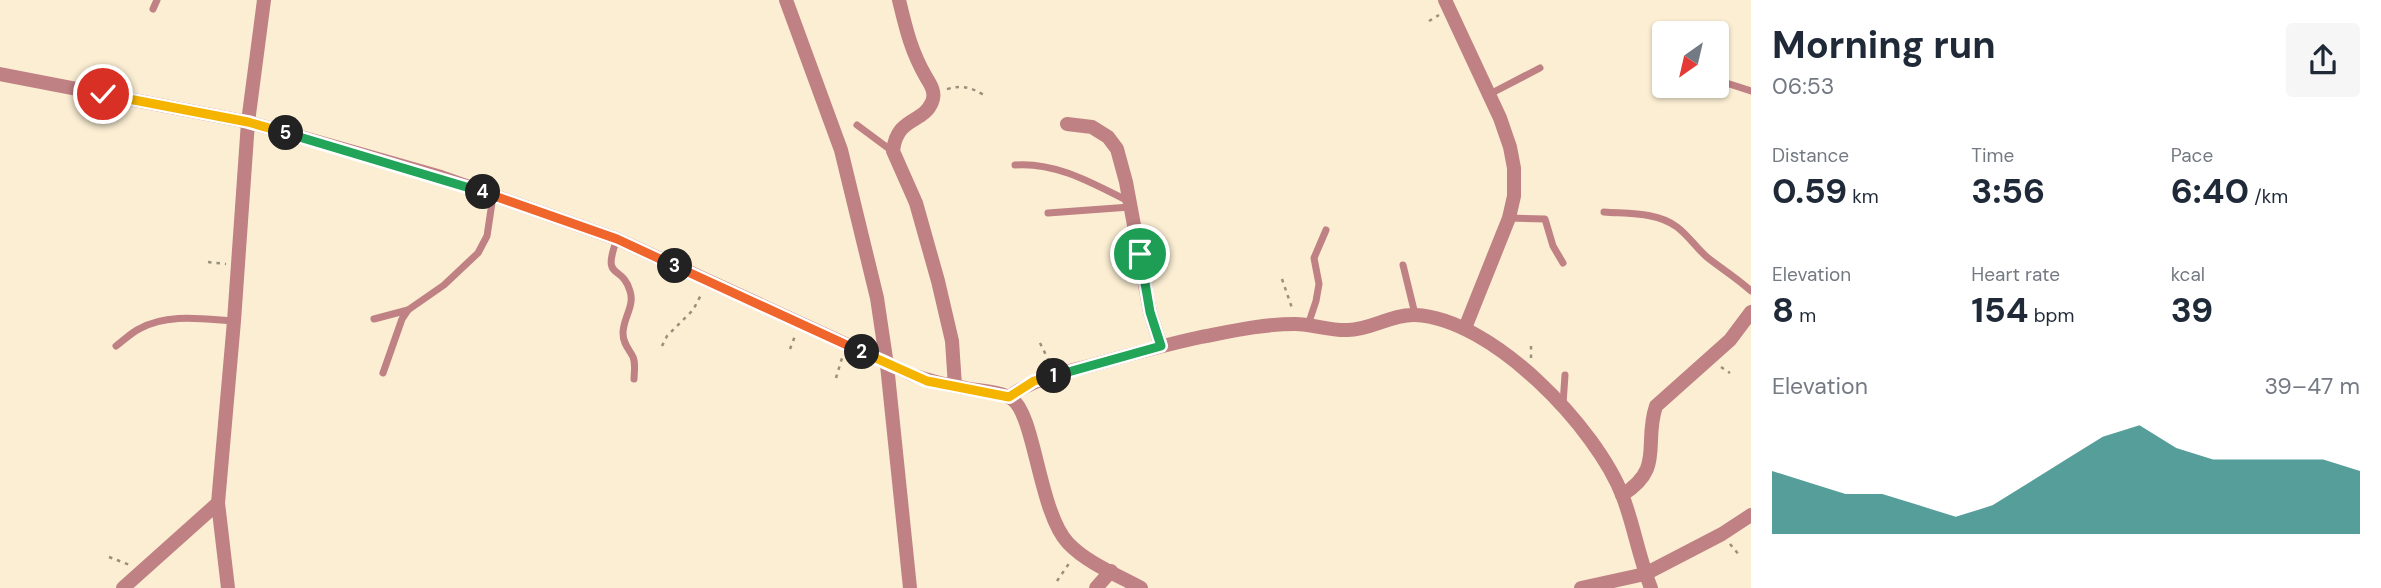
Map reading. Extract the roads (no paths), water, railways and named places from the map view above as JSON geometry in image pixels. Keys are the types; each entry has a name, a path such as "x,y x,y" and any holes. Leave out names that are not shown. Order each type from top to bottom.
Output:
{"street":[{"path":"228,588 218,503 248,122 264,0"},
{"path":"786,0 841,150 877,298 887,365 910,588"},
{"path":"899,0 909,44 934,92 927,110 905,124 898,132 893,151 916,203 937,281 952,341 956,386"},
{"path":"1445,0 1490,94 1510,147 1514,168 1514,196 1508,218 1465,328"},
{"path":"0,74 248,122 429,174 617,239 887,365 927,381 1009,397 1022,412 1044,492 1056,524 1067,541 1078,551 1141,588"},
{"path":"1067,124 1092,127 1108,136 1117,149 1150,312 1161,346"},
{"path":"1622,495 1643,479 1648,468 1656,406 1730,340 1751,312"},
{"path":"1009,397 1034,381 1161,346 1252,327 1302,325 1350,330 1415,315 1448,322 1465,328 1505,354 1562,405 1586,432 1622,495 1648,581"},
{"path":"123,588 218,503"},
{"path":"1581,588 1648,581 1751,515"},
{"path":"1096,588 1111,571"}],"lane":[{"path":"153,9 157,0"},
{"path":"1490,94 1539,68"},
{"path":"1729,84 1751,91"},
{"path":"857,125 893,151"},
{"path":"1015,165 1035,163 1061,169 1130,204"},
{"path":"383,373 402,319 408,310 444,285 478,253 487,236 493,195"},
{"path":"1048,213 1130,204"},
{"path":"1604,212 1661,218 1676,227 1706,257 1738,278 1751,291"},
{"path":"1508,218 1545,219 1553,246 1563,263"},
{"path":"1302,325 1316,301 1319,284 1314,258 1326,230"},
{"path":"617,239 610,258 613,270 630,290 632,301 623,329 623,340 635,364 634,379"},
{"path":"1403,265 1415,315"},
{"path":"374,318 408,310"},
{"path":"116,346 139,328 160,321 179,318 234,321"},
{"path":"1562,405 1565,375"}]}
